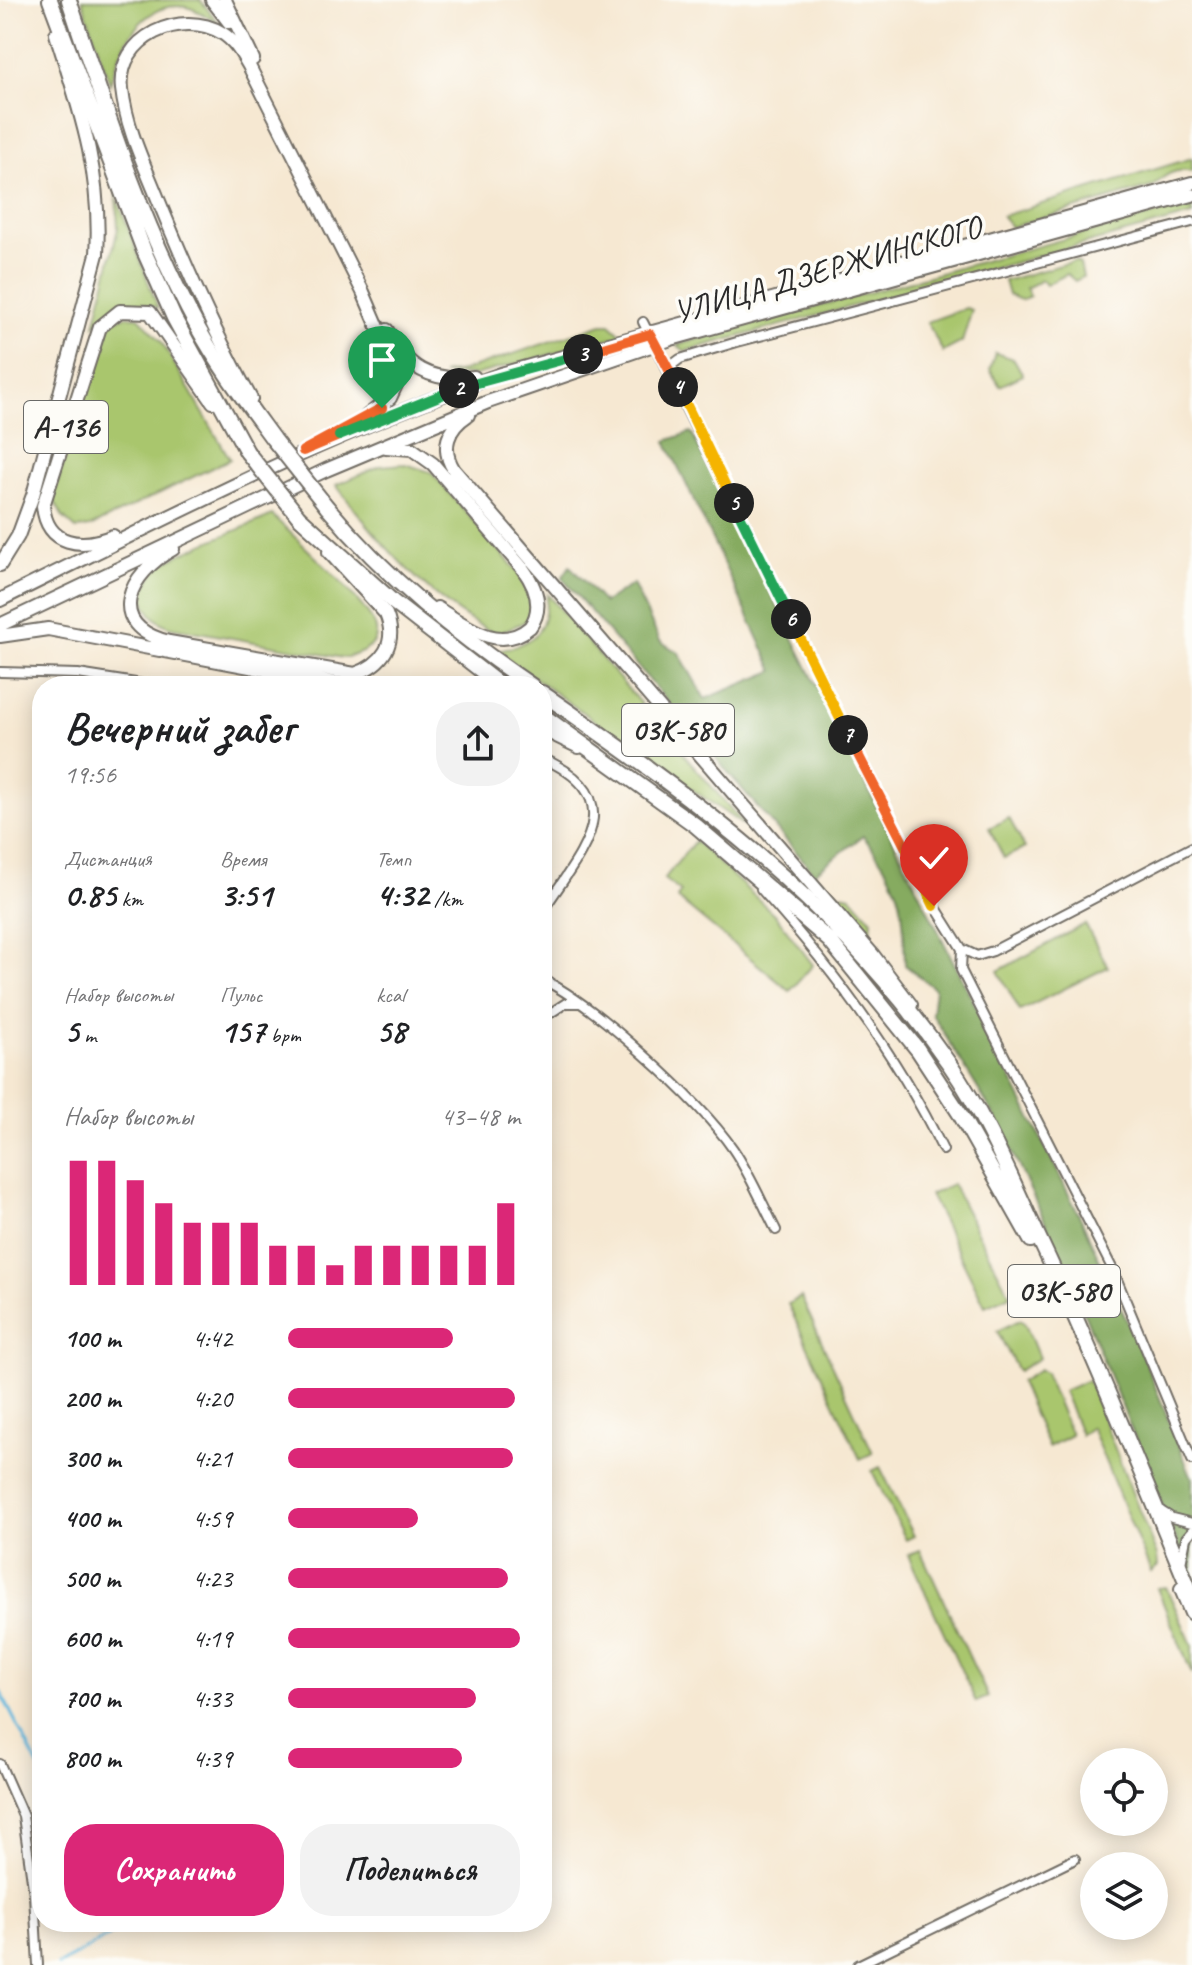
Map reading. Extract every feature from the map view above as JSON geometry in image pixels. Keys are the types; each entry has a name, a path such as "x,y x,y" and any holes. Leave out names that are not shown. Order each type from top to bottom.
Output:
{"highway":[{"name":"А-136","path":"49,0 144,251 174,318 237,438 312,531"},
{"path":"69,0 112,128 163,256 224,372 327,507 404,588 456,633 518,676"},
{"path":"312,531 425,629 488,676"},
{"name":"03К-580","path":"552,700 704,808 795,885 880,975 949,1064 1003,1159 1124,1431 1192,1596"},
{"path":"552,722 608,762"},
{"name":"03К-580","path":"608,762 716,842 830,941 918,1050 960,1114 1037,1251 1111,1415 1192,1613"}],"main road":[{"name":"А-136","path":"0,565 18,536 33,495 97,254 98,215 89,136 49,0"},
{"path":"212,0 252,58"},
{"path":"225,0 399,352 416,369 431,377 451,379 501,374"},
{"path":"270,435 203,311 133,134 124,102 121,88 127,59 138,44 166,27 202,25 220,32 238,48 363,292 394,364 396,385 382,408 303,451"},
{"name":"УЛИЦА ДЗЕРЖИНСКОГО","path":"0,625 142,555 226,520 368,452 653,339 913,261 1192,183"},
{"name":"УЛИЦА ДЗЕРЖИНСКОГО","path":"0,600 303,451 411,405 501,374 653,339 1192,195"},
{"name":"А-136","path":"237,438 155,316 137,309 120,311 105,320 93,339 44,498 45,520 59,538 91,544 241,481"},
{"name":"03К-580","path":"488,402 461,420 449,433 447,455 454,470 873,955 902,991 949,1064"},
{"path":"368,452 405,447 433,464 523,569 535,588 537,612 526,631 494,638 469,628 404,588"},
{"path":"226,520 156,559 141,571 129,598 131,612 141,627 169,642 346,673 366,670 381,660 388,649 391,626 386,614 312,531"},
{"path":"0,636 48,629 297,676"},
{"path":"552,734 608,762"}],"street":[{"name":"УЛИЦА ДЗЕРЖИНСКОГО","path":"668,368 680,359 737,342 1192,222"},
{"path":"881,258 913,261"},
{"path":"643,322 928,895 962,949 977,956 993,951 1192,847"},
{"path":"0,672 91,676"},
{"path":"552,764 580,779 590,795 594,815 582,850 552,896"},
{"path":"716,842 816,952 852,1000 931,1124 943,1150"},
{"path":"962,949 961,970 1107,1256 1192,1460"},
{"path":"552,985 583,1004 721,1133 746,1170 776,1230"},
{"path":"552,1013 571,1001 583,1004"},
{"path":"1154,1507 1172,1518 1192,1523"},
{"path":"1182,1572 1181,1558 1192,1531"},
{"path":"0,1764 23,1816 32,1881"},
{"path":"858,1965 1075,1859"},
{"path":"36,1932 38,1965"}],"green space":[{"path":"82,0 200,0 220,24 186,7 156,11 134,30 126,42 110,84"},
{"path":"1192,158 1192,172 1171,173 1154,186 1011,227 1002,216"},
{"path":"116,195 158,308 140,304 124,306 95,325 118,228"},
{"path":"1192,204 1192,215 685,351 677,345"},
{"path":"1075,261 1080,264 1083,277 1075,281 1067,274 1046,285 1042,280 1026,288 1030,296 1021,300 1008,295 1004,281"},
{"path":"966,308 972,310 962,342 943,352 927,322"},
{"path":"127,316 139,317 161,341 230,459 90,527 76,529 63,517 53,499 99,337 114,320"},
{"path":"602,324 610,324 622,335 475,375 442,374 463,371"},
{"path":"995,353 1014,359 1023,375 1000,386 990,370"},
{"path":"691,432 1081,1219 1144,1359 1192,1478 1192,1578 1058,1249 997,1120 932,1014 935,989 905,965 902,909 887,870 863,836 814,873 562,578 570,566 604,603 633,584 660,641 679,653 705,699 774,671 666,441"},
{"path":"405,464 431,472 519,573 531,599 529,620 496,634 449,606 388,549 336,485 380,466"},
{"path":"272,515 347,589 371,619 376,636 366,650 343,658 171,627 149,612 145,591 150,578 162,564"},
{"path":"547,594 747,828 552,691 552,676 531,676 507,659 500,651 531,639 544,619"},
{"path":"1009,818 1025,848 1004,858 989,828"},
{"path":"695,841 776,916 813,965 790,991 677,898 681,892 664,879"},
{"path":"824,891 851,896 872,920 870,942"},
{"path":"1085,924 1108,967 1020,1011 998,971"},
{"path":"952,1184 1010,1295 985,1306 930,1195"},
{"path":"801,1297 873,1453 860,1459 788,1304"},
{"path":"1020,1320 1025,1324 1039,1358 1018,1371 997,1331"},
{"path":"1040,1370 1045,1373 1071,1435 1048,1447 1020,1382"},
{"path":"1088,1380 1157,1556 1158,1566 1151,1572 1091,1427 1081,1435 1063,1391"},
{"path":"880,1467 914,1536 906,1540 872,1471"},
{"path":"920,1550 988,1697 976,1702 908,1555"},
{"path":"1166,1587 1192,1645 1192,1674 1157,1588"}],"waterway":[{"path":"0,1691 32,1754"},
{"path":"58,1965 116,1932"}],"route":[{"path":"382,408 303,451 411,405 501,374 650,334 934,906"}]}
